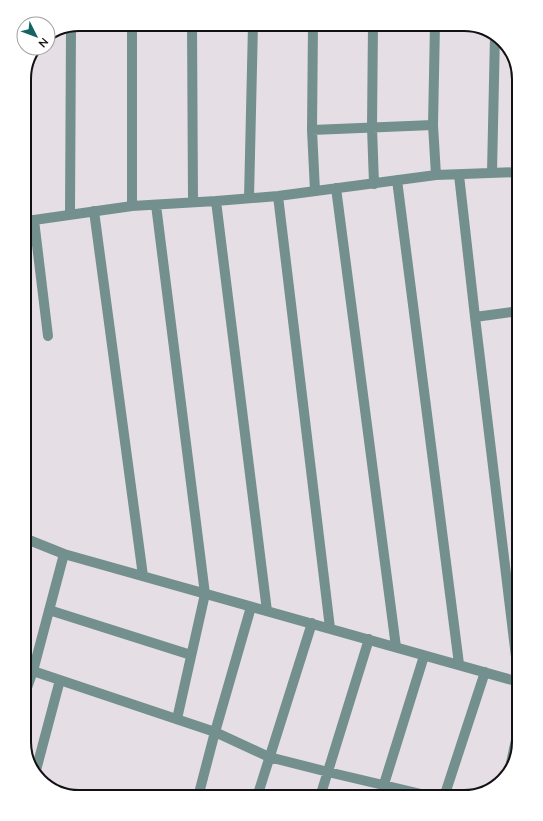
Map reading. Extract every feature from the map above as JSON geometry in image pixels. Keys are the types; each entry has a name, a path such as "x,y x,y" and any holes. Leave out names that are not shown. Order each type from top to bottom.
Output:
{"street":[{"path":"132,31 132,206"},
{"path":"192,31 193,202"},
{"path":"250,198 253,31"},
{"path":"313,31 312,130 315,191"},
{"path":"374,31 372,127 374,184"},
{"path":"434,31 433,125 436,176"},
{"path":"70,214 71,32"},
{"path":"492,172 495,42"},
{"path":"312,130 433,125"},
{"path":"31,220 132,206 278,196 397,180 492,172 512,172"},
{"path":"459,175 512,624"},
{"path":"397,180 459,664"},
{"path":"336,188 396,647"},
{"path":"278,196 330,628"},
{"path":"216,201 267,611"},
{"path":"156,205 205,594 177,719"},
{"path":"94,211 143,576"},
{"path":"31,232 48,336"},
{"path":"475,317 512,312"},
{"path":"31,541 64,554 512,680"},
{"path":"31,677 64,554"},
{"path":"200,790 251,607"},
{"path":"49,610 191,656"},
{"path":"259,790 312,623"},
{"path":"322,790 369,640"},
{"path":"382,790 424,656"},
{"path":"33,671 215,732 269,757 404,790"},
{"path":"446,790 485,672"},
{"path":"37,766 60,680"}]}
